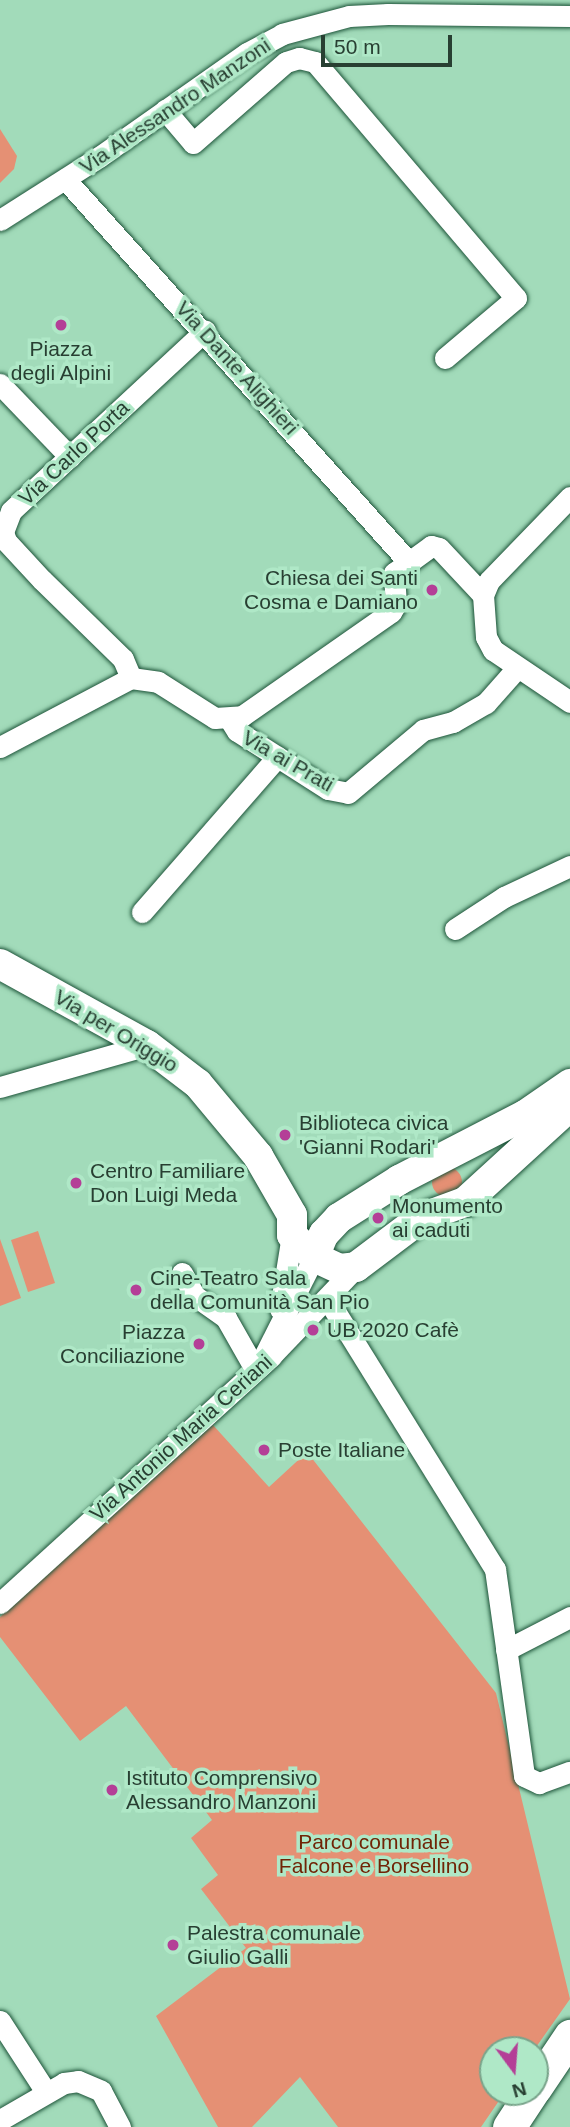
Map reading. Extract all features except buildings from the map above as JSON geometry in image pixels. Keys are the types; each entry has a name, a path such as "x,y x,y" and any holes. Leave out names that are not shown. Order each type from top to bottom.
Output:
{"main road":[{"path":"549,2068 570,2036"},
{"path":"509,2127 523,2106"}],"street":[{"name":"Via Alessandro Manzoni","path":"0,220 65,179 247,53 317,23 388,14 570,16"},
{"path":"165,110 193,143 286,62 299,58 315,62 516,298 446,358"},
{"name":"Via Dante Alighieri","path":"65,179 205,331 406,559"},
{"name":"Via Carlo Porta","path":"131,678 123,659 42,580 6,541 3,532 11,511 205,331"},
{"path":"0,384 70,457"},
{"path":"570,496 489,580 483,595 488,643 517,668 570,702"},
{"path":"0,747 131,678 158,682 215,718 230,720 254,710 391,612 396,604 391,578 406,559 431,546 439,548 483,595"},
{"name":"Via ai Prati","path":"230,720 237,731 328,789 348,793 423,730 453,722 486,703 517,668"},
{"path":"142,912 277,757"},
{"path":"455,929 504,897 570,866"},
{"name":"Via per Origgio","path":"0,964 172,1061 229,1116 292,1225 314,1257 340,1269 356,1267"},
{"path":"0,1087 147,1045"},
{"path":"258,1366 324,1234 339,1218 423,1168 525,1115 570,1084"},
{"path":"356,1267 421,1218 442,1212 471,1196 567,1103"},
{"path":"449,1154 470,1170 474,1179 471,1196"},
{"path":"423,1168 421,1188 442,1212"},
{"path":"278,1322 292,1225 316,1224 339,1218"},
{"name":"Via Antonio Maria Ceriani","path":"0,1603 328,1300 356,1267"},
{"path":"182,1273 195,1296 226,1318 258,1366"},
{"path":"328,1300 491,1560 524,1776 539,1783 570,1772"},
{"path":"506,1650 570,1617"},
{"path":"0,2021 46,2092"},
{"path":"0,2120 64,2082 90,2082 101,2091 120,2127"}],"green space":[{"path":"0,129 17,156 14,169 0,183"},
{"path":"447,1167 458,1171 462,1182 458,1193 447,1197 436,1193 432,1182 436,1171"},
{"path":"38,1231 55,1283 28,1292 11,1240"},
{"path":"0,1239 21,1298 0,1306"},
{"name":"Parco comunale Falcone e Borsellino","path":"213,1425 269,1487 307,1452 496,1693 570,1999 544,2036 479,2036 479,2106 495,2106 481,2127 338,2127 300,2077 252,2127 218,2127 156,2016 246,1948 201,1889 218,1875 191,1838 212,1820 126,1706 80,1741 0,1637 0,1617"}],"place":[{"name":"Piazza degli Alpini","path":"61,325"},
{"name":"Chiesa dei Santi Cosma e Damiano","path":"432,590"},
{"name":"Biblioteca civica 'Gianni Rodari'","path":"285,1135"},
{"name":"Centro Familiare Don Luigi Meda","path":"76,1183"},
{"name":"Monumento ai caduti","path":"378,1218"},
{"name":"Cine-Teatro Sala della Comunità San Pio","path":"136,1290"},
{"name":"UB 2020 Cafè","path":"313,1330"},
{"name":"Piazza Conciliazione","path":"199,1344"},
{"name":"Poste Italiane","path":"264,1450"},
{"name":"Istituto Comprensivo Alessandro Manzoni","path":"112,1790"},
{"name":"Palestra comunale Giulio Galli","path":"173,1945"}]}
